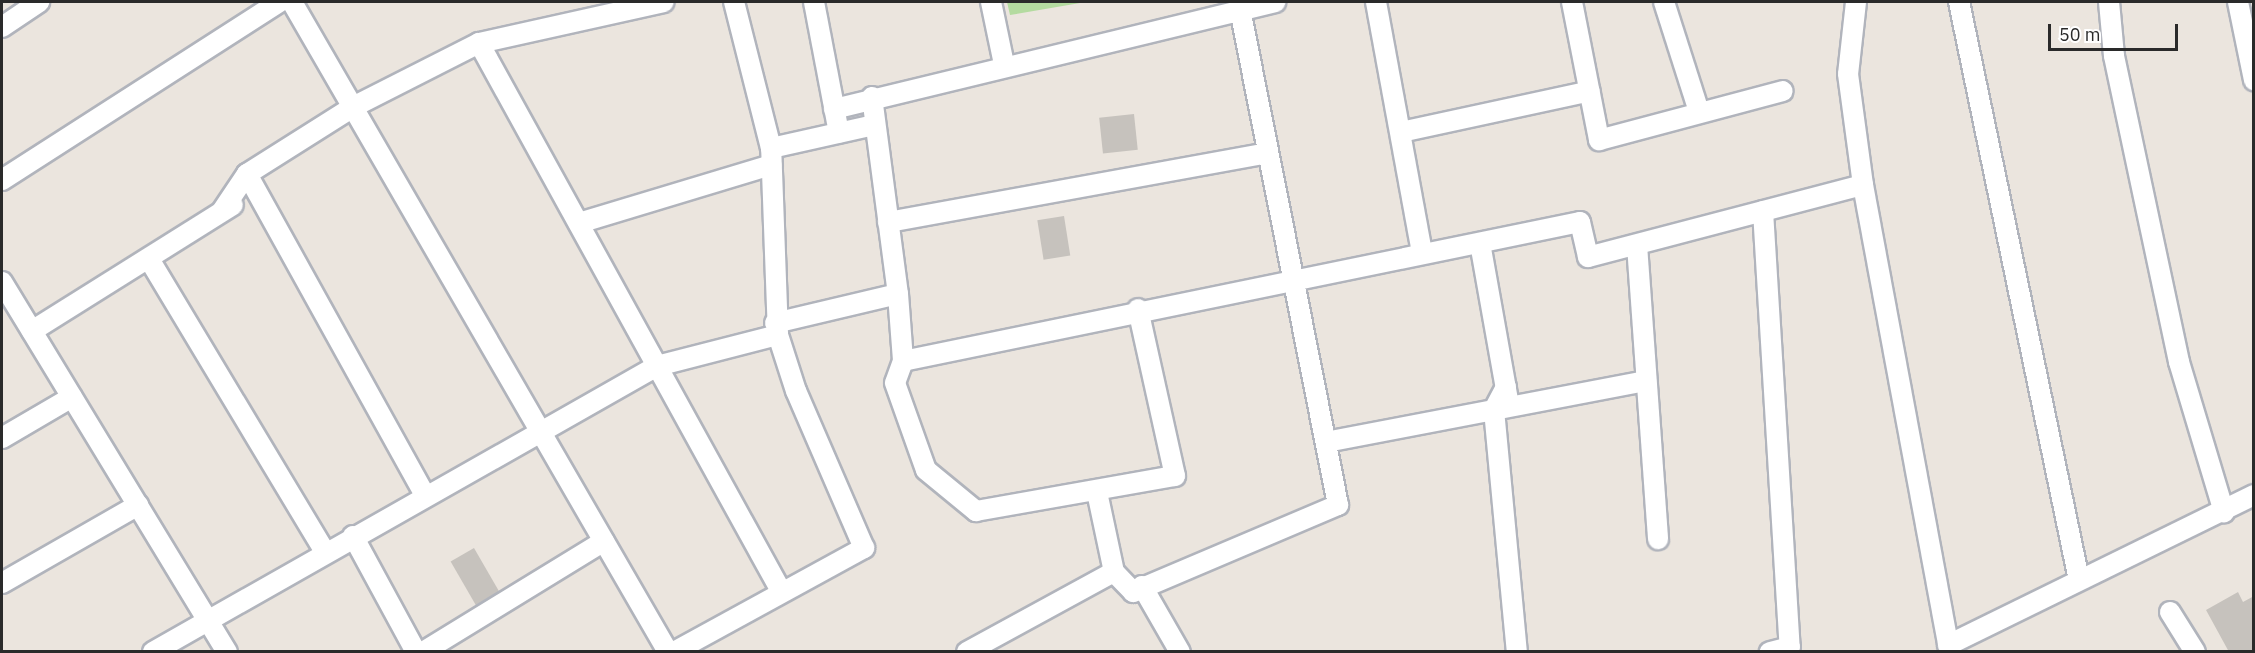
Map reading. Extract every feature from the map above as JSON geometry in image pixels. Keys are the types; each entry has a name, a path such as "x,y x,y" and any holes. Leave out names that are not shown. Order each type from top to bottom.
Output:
{"street":[{"path":"2,27 38,2"},
{"path":"2,180 250,9 279,2"},
{"path":"292,2 668,651"},
{"path":"32,331 222,212 251,183 353,107 480,43 664,2"},
{"path":"674,651 864,548 796,391 776,329 771,156 734,2"},
{"path":"814,2 838,133"},
{"path":"991,2 1004,64"},
{"path":"834,109 872,97 1004,64 1275,2"},
{"path":"1376,2 1422,254"},
{"path":"1572,2 1599,140 1783,91"},
{"path":"1664,2 1699,112"},
{"path":"1856,2 1848,74 1863,185 1948,645 1974,643 2079,580 2224,512 2253,495"},
{"path":"1959,2 2079,580"},
{"path":"2109,2 2114,56 2179,362 2224,512"},
{"path":"2238,2 2253,80"},
{"path":"1097,492 1114,572 1133,592 1142,586 1338,505 1266,153 1240,9"},
{"path":"480,43 781,591"},
{"path":"1401,132 1590,91"},
{"path":"872,97 898,294 903,361 895,383 926,470 976,511 1097,492 1175,476 1138,309"},
{"path":"579,223 838,133 874,125"},
{"path":"888,222 1266,153"},
{"path":"251,183 425,495"},
{"path":"903,361 1138,309 1580,222 1588,257 1863,185"},
{"path":"1763,211 1790,647 1770,651"},
{"path":"1480,243 1506,387 1502,409 1517,651"},
{"path":"1637,246 1658,539"},
{"path":"149,259 325,552"},
{"path":"2,282 227,651"},
{"path":"153,651 539,429 657,366 898,294"},
{"path":"1326,442 1647,381"},
{"path":"2,438 72,397"},
{"path":"2,583 138,505"},
{"path":"352,536 416,651"},
{"path":"423,651 604,541"},
{"path":"967,651 1114,572"},
{"path":"1142,586 1180,651"},
{"path":"2170,612 2195,651"}],"green space":[{"path":"1007,2 1086,2 1010,15"}],"building":[{"path":"1134,114 1138,150 1103,153 1099,118"},
{"path":"1064,216 1070,256 1044,260 1037,220"},
{"path":"474,548 500,593 477,607 451,562"},
{"path":"2238,592 2243,602 2254,596 2254,652 2229,652 2206,610"}]}
